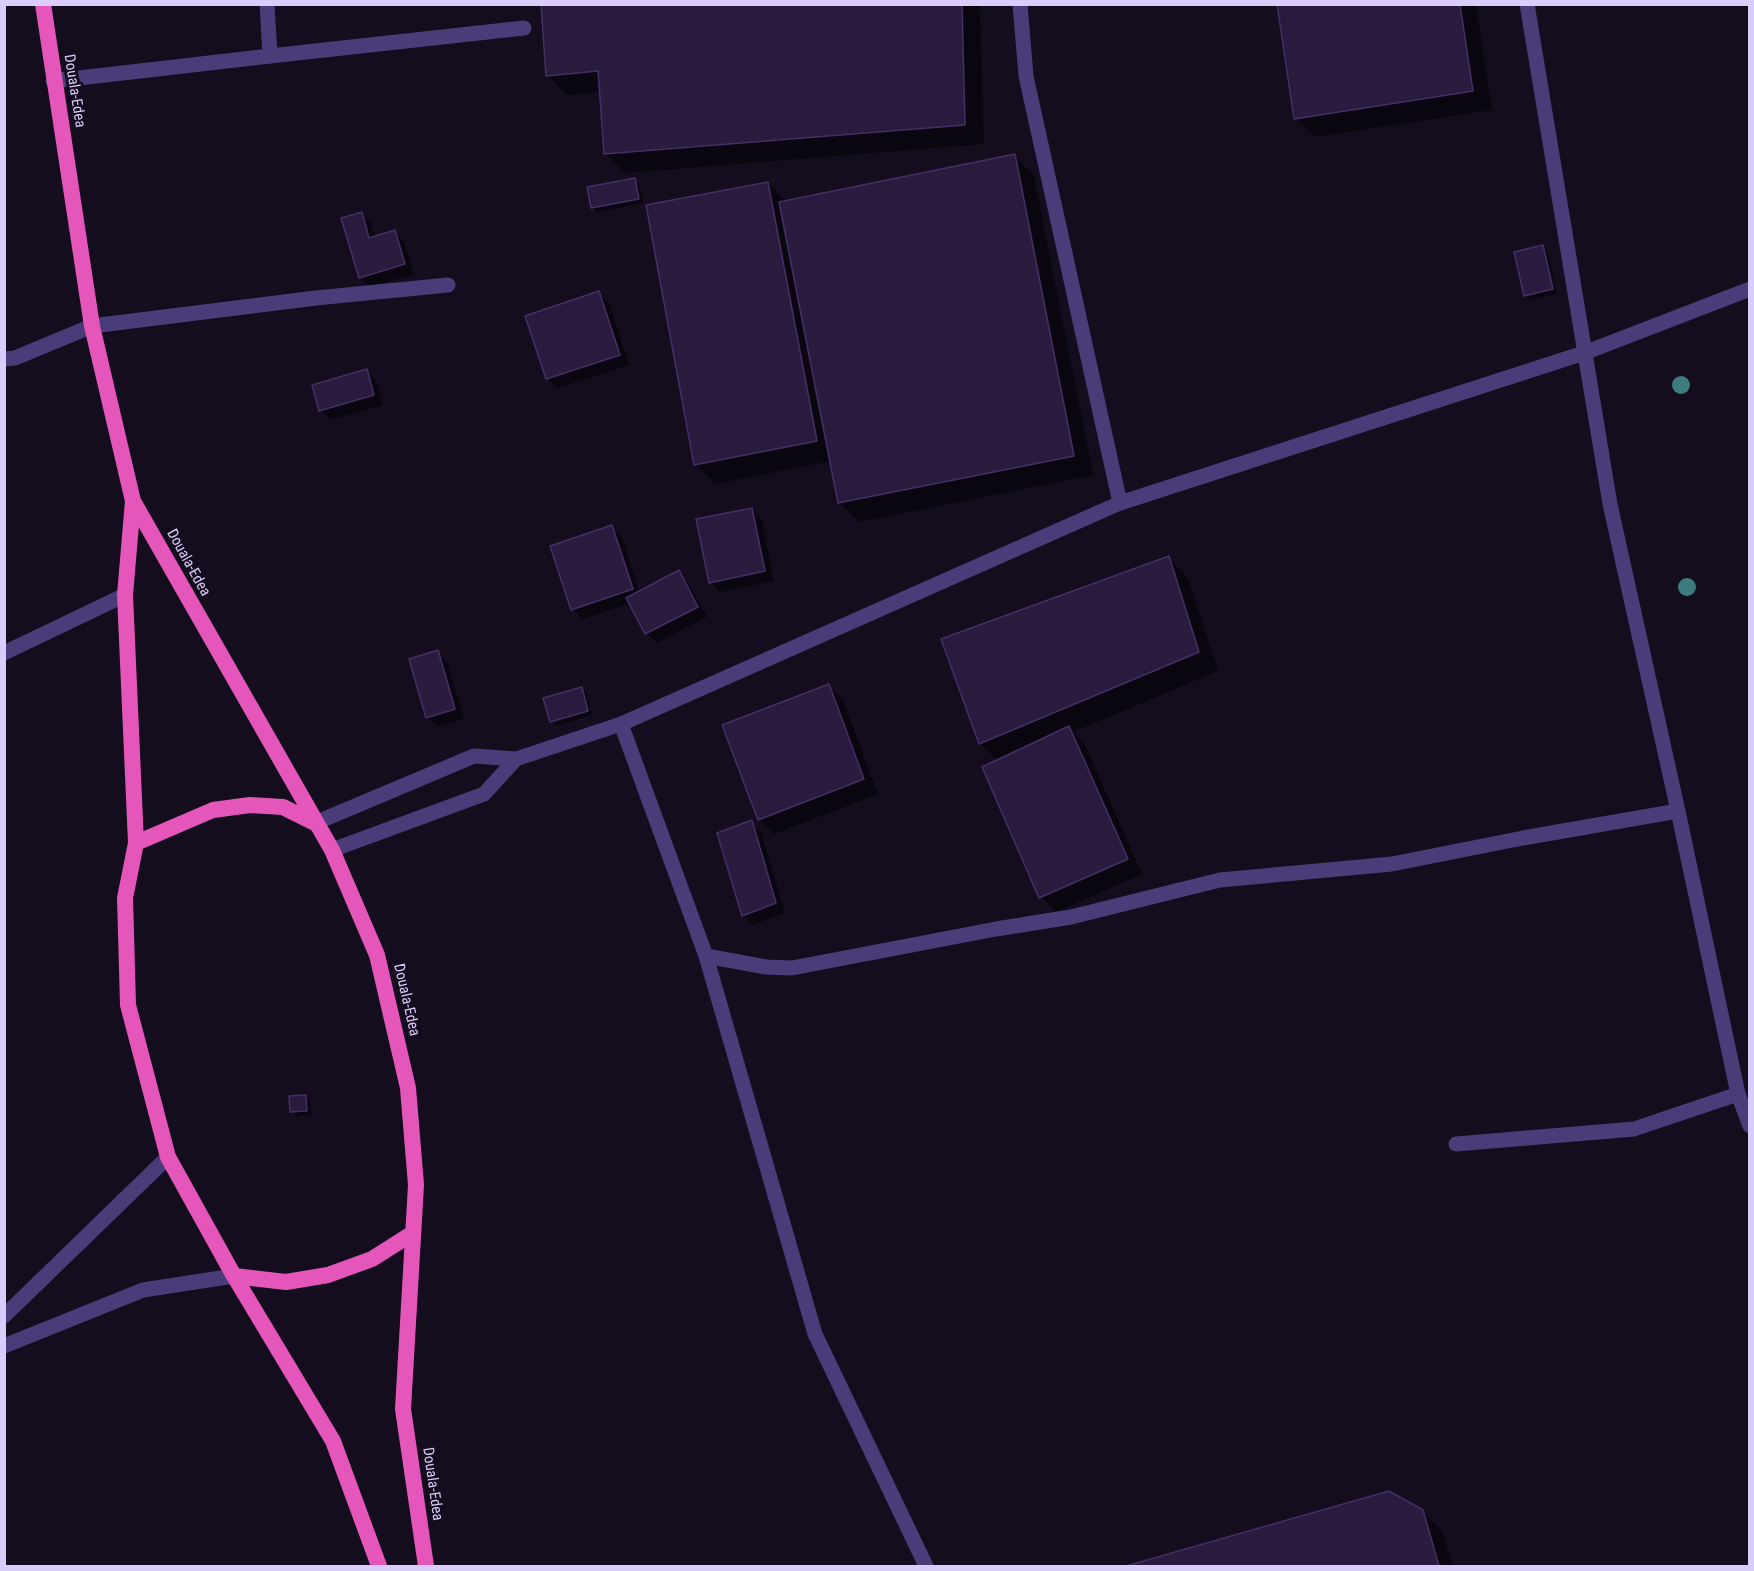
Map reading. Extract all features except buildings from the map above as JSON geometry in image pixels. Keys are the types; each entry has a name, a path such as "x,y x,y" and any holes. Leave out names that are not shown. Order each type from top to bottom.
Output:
{"highway":[{"name":"Douala-Edea","path":"43,4 92,326 133,501 332,850 376,955 408,1088 416,1185 403,1409 426,1566"},
{"name":"Douala-Edea","path":"133,501 125,595 136,843 124,898 128,1005 168,1157 234,1276 333,1441 379,1566"},
{"path":"136,843 213,810 250,805 283,807 315,823"},
{"path":"234,1276 286,1282 328,1275 372,1259 413,1233"}],"street":[{"path":"267,4 270,56"},
{"path":"1020,4 1026,76 1120,503"},
{"path":"1527,4 1610,504 1738,1094 1749,1126"},
{"path":"53,81 524,28"},
{"path":"4,359 15,358 92,326 316,298 448,285"},
{"path":"315,823 474,756 516,759 621,724 1120,503 1584,353 1749,289"},
{"path":"4,653 125,595"},
{"path":"621,724 706,956 815,1334 926,1566"},
{"path":"332,850 484,794 516,759"},
{"path":"706,956 766,967 792,968 1071,917 1220,880 1392,864 1678,811"},
{"path":"1456,1144 1634,1129 1738,1094"},
{"path":"4,1316 168,1157"},
{"path":"4,1346 143,1290 234,1276"}]}
